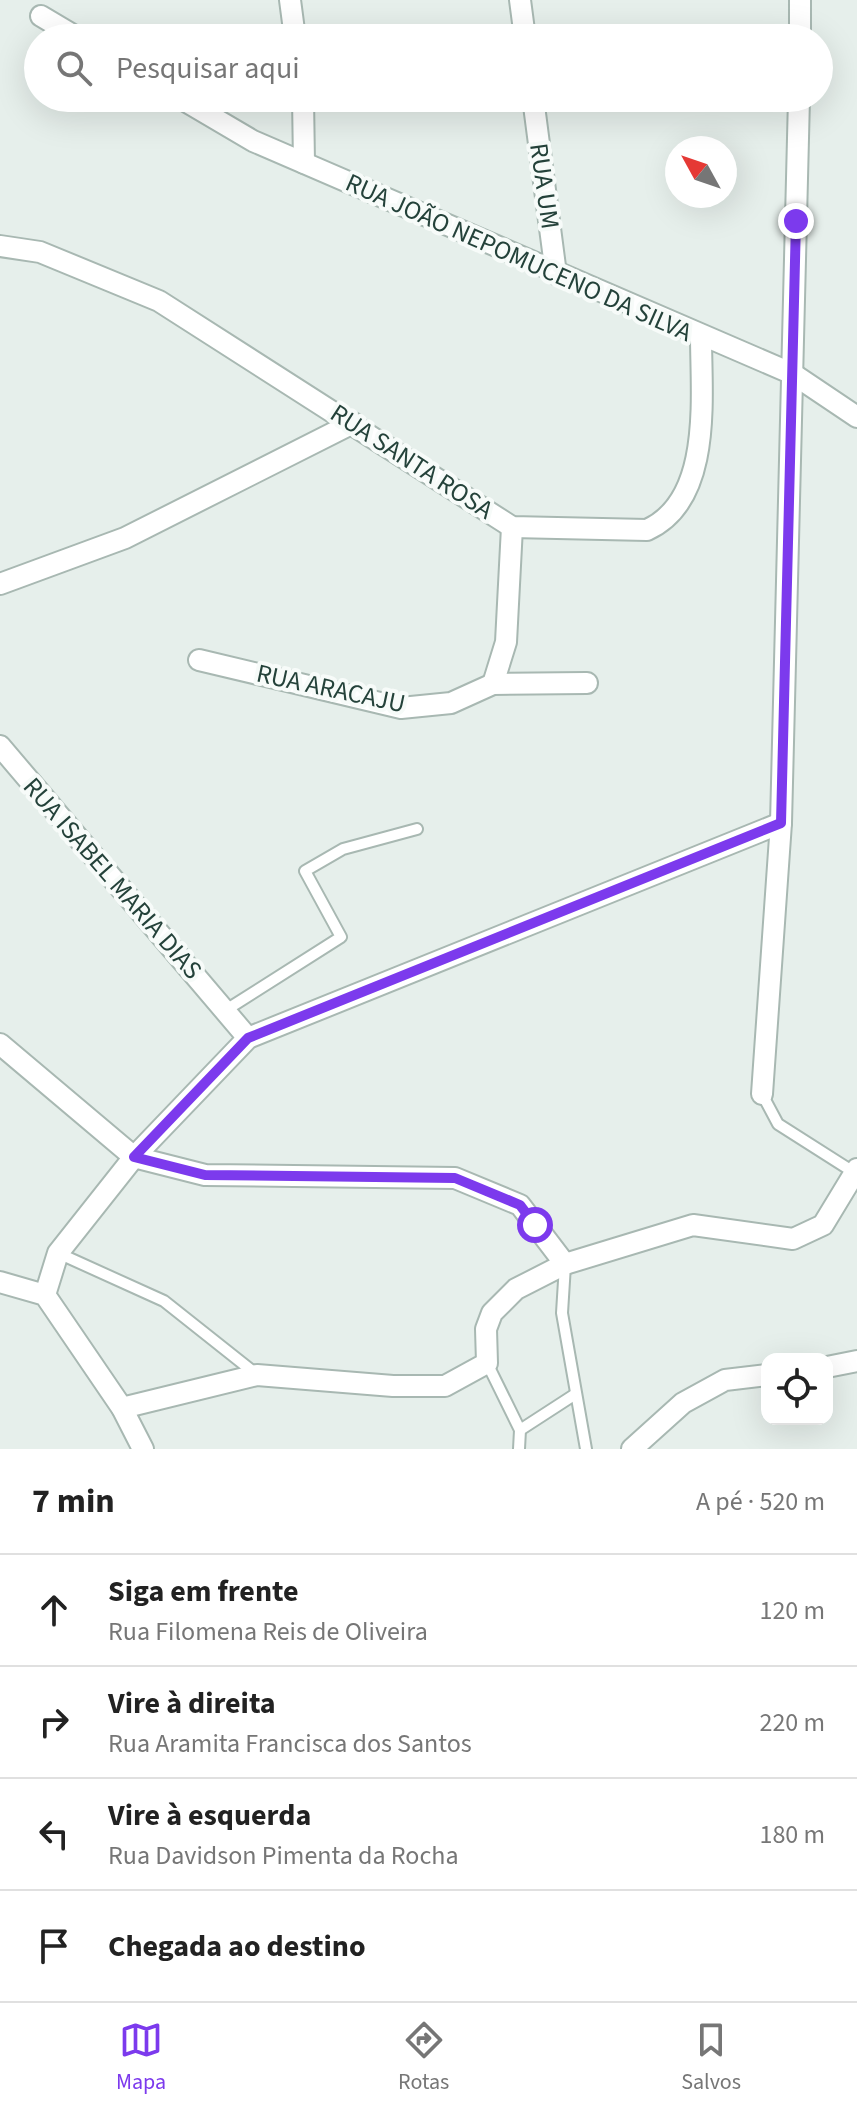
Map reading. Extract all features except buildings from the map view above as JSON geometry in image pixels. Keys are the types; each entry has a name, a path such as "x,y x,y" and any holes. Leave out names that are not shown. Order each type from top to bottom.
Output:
{"street":[{"path":"290,0 293,24"},
{"path":"520,0 523,24"},
{"path":"800,0 800,24"},
{"path":"41,16 54,24"},
{"name":"RUA JOÃO NEPOMUCENO DA SILVA","path":"204,112 253,141 793,374 857,417"},
{"path":"303,112 304,163"},
{"name":"RUA UM","path":"535,112 556,274"},
{"path":"762,1094 781,823 799,112"},
{"name":"RUA SANTA ROSA","path":"0,246 40,252 159,301 512,527 647,530 664,522 678,505 700,449 701,336"},
{"path":"0,584 125,538 353,423"},
{"path":"512,527 506,642 493,684 587,683"},
{"name":"RUA ARACAJU","path":"199,660 401,708 451,703 493,684"},
{"name":"RUA ISABEL MARIA DIAS","path":"0,746 248,1038"},
{"path":"45,1295 58,1253 134,1157 248,1038 781,823"},
{"path":"0,1044 134,1157 205,1175 455,1178 520,1205 565,1264"},
{"path":"122,1408 257,1375 393,1386 445,1386 487,1363 486,1329 492,1313 516,1289 565,1264 693,1225 793,1239 823,1225 856,1171"},
{"path":"0,1282 45,1295 122,1408 143,1449"},
{"path":"833,1366 857,1361"},
{"path":"632,1449 683,1403 725,1380 761,1376"}],"lane":[{"path":"226,1010 341,937 305,871 343,849 417,829"},
{"path":"762,1094 778,1124 856,1171"},
{"path":"58,1253 164,1301 257,1375"},
{"path":"565,1264 562,1313 574,1395 586,1449"},
{"path":"487,1363 520,1430 519,1449"},
{"path":"520,1430 574,1395"}],"route":[{"path":"535,1225 520,1205 455,1178 295,1179 205,1175 134,1157 248,1038 781,823 796,221"}]}
